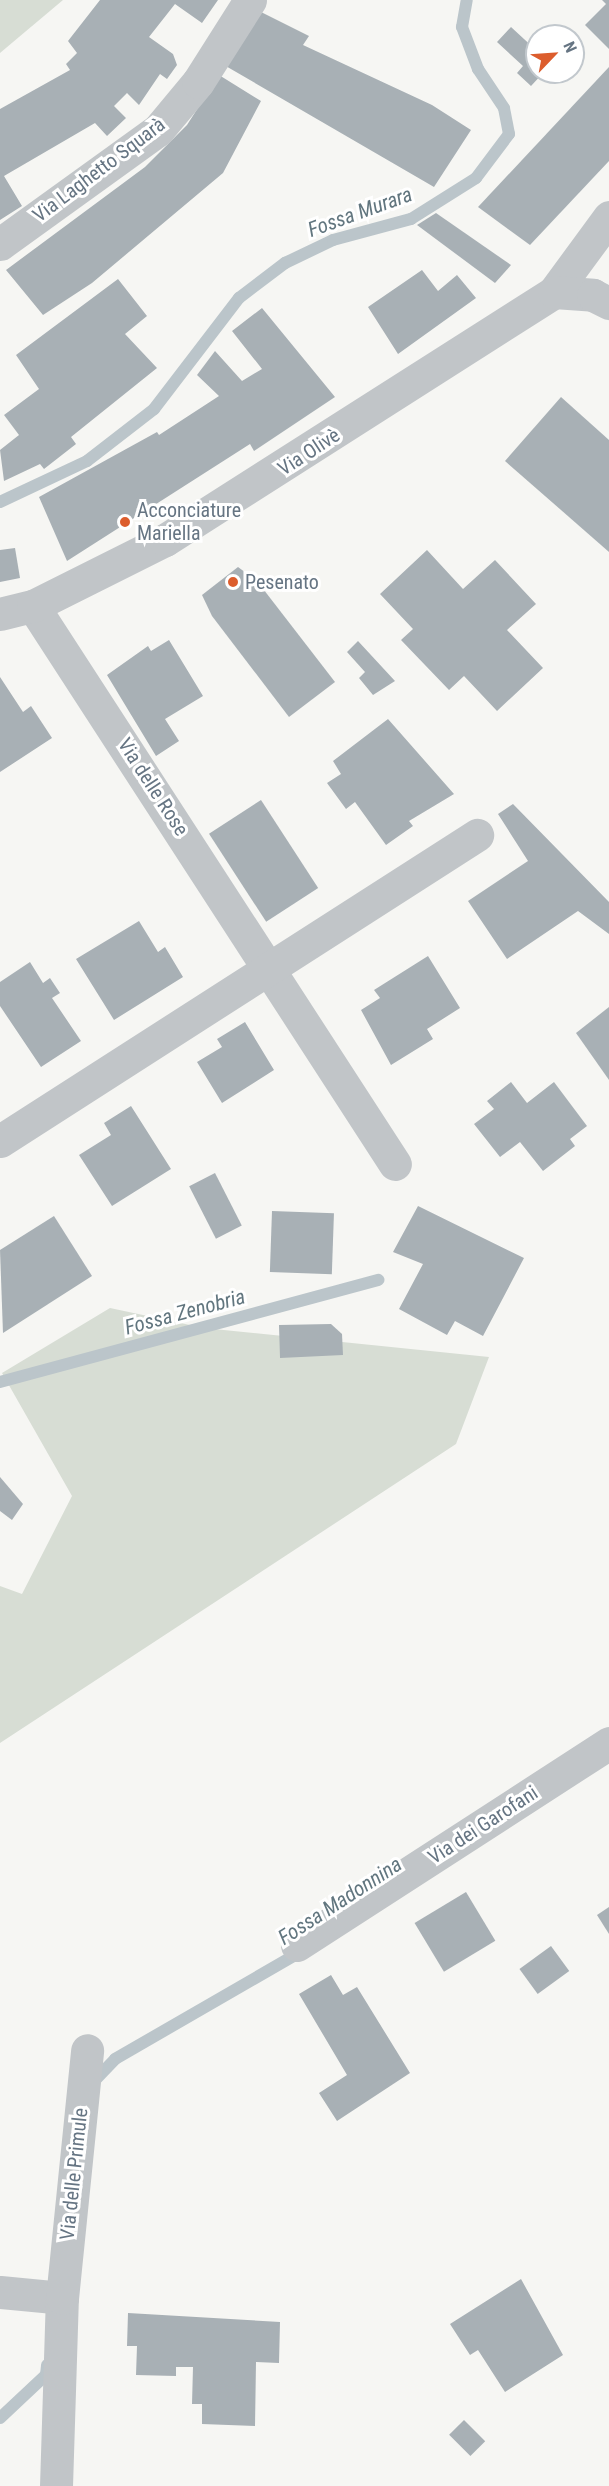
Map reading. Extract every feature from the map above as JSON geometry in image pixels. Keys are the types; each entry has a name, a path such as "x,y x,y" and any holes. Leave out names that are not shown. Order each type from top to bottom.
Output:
{"street":[{"name":"Via Laghetto Squarà","path":"0,244 158,130 198,82 250,0"},
{"path":"554,292 609,217"},
{"path":"554,292 593,295 609,303"},
{"name":"Via Olivè","path":"0,614 33,606 165,540 252,489 554,292"},
{"name":"Via delle Rose","path":"33,606 272,969 395,1164"},
{"path":"0,1141 272,969 477,834"},
{"name":"Via dei Garofani","path":"297,1945 609,1743"},
{"name":"Via delle Primule","path":"56,2486 62,2298 87,2050"},
{"path":"0,2292 62,2298"}],"shaded area":[{"path":"0,0 63,0 0,53"},
{"path":"110,1308 204,1328 489,1357 456,1444 0,1743 0,1586 22,1594 72,1496 2,1373"}],"building":[{"path":"100,0 218,0 202,23 175,4 149,37 173,54 177,65 167,79 160,74 139,105 127,93 114,106 126,118 107,136 95,123 4,176 22,206 0,220 0,109 70,70 66,64 77,53 68,41"},
{"path":"602,0 609,0 609,49 585,25 606,4"},
{"path":"255,9 309,36 303,45 432,105 471,130 434,187 224,65"},
{"path":"511,27 525,40 525,80 517,73 523,66 497,42"},
{"path":"609,67 609,161 530,245 478,207"},
{"path":"219,75 261,101 223,173 92,283 43,315 6,270 145,167 187,125"},
{"path":"436,213 511,265 495,283 417,225"},
{"path":"422,270 438,291 457,275 476,298 398,354 368,307"},
{"path":"118,279 147,316 125,334 157,368 71,437 76,444 44,469 40,464 4,481 0,450 19,435 4,415 39,389 16,355"},
{"path":"262,308 335,397 254,451 250,444 67,561 39,497 157,432 159,435 219,396 197,375 215,351 242,381 262,369 232,331"},
{"path":"561,397 609,440 609,552 505,461"},
{"path":"15,548 20,578 0,582 0,550"},
{"path":"427,550 463,589 495,560 536,604 507,630 543,668 497,711 464,676 449,690 401,640 413,629 380,594"},
{"path":"238,567 257,581 335,682 289,717 212,616 202,595"},
{"path":"169,640 203,696 165,719 179,741 156,756 107,675 148,646 151,651"},
{"path":"358,641 395,681 373,695 359,678 365,672 347,652"},
{"path":"0,677 23,712 31,706 52,738 0,772"},
{"path":"388,719 454,794 409,821 413,826 386,845 355,802 346,809 327,783 341,774 333,761"},
{"path":"261,800 318,888 266,922 209,834"},
{"path":"513,804 609,902 609,934 578,911 507,959 468,901 528,861 498,814"},
{"path":"139,921 158,952 165,947 183,977 114,1020 76,959"},
{"path":"428,956 460,1008 427,1029 433,1039 391,1065 361,1010 380,998 374,990"},
{"path":"30,962 43,983 50,978 60,993 52,998 81,1041 41,1067 0,1006 0,982"},
{"path":"609,1007 609,1080 576,1033"},
{"path":"245,1022 274,1070 222,1103 197,1062 222,1047 217,1039"},
{"path":"511,1082 527,1103 554,1082 587,1126 570,1139 575,1146 543,1171 520,1142 500,1157 474,1124 494,1109 487,1101"},
{"path":"131,1106 171,1169 112,1206 79,1155 111,1135 104,1123"},
{"path":"215,1173 242,1226 216,1239 189,1186"},
{"path":"418,1206 524,1258 483,1336 455,1321 447,1335 399,1309 423,1264 393,1252"},
{"path":"272,1211 334,1213 332,1274 270,1272"},
{"path":"54,1216 92,1276 3,1333 0,1250"},
{"path":"331,1324 342,1334 343,1355 280,1358 279,1325"},
{"path":"0,1477 23,1504 12,1520 0,1511"},
{"path":"466,1892 495,1941 444,1972 415,1923"},
{"path":"609,1907 609,1934 597,1915"},
{"path":"551,1946 569,1971 538,1994 519,1969"},
{"path":"331,1975 343,1995 357,1987 410,2073 337,2121 319,2093 347,2075 299,1994"},
{"path":"521,2279 563,2355 505,2392 478,2350 470,2355 450,2324"},
{"path":"128,2313 280,2322 279,2363 256,2362 255,2426 202,2424 202,2404 192,2404 193,2367 176,2367 176,2376 136,2375 137,2346 127,2346"},
{"path":"464,2420 485,2441 470,2456 449,2435"}],"waterway":[{"name":"Fossa Murara","path":"0,502 87,461 154,409 239,298 285,263 333,240 411,219 476,178 509,134 504,108 478,69 462,27 467,0"},
{"name":"Fossa Zenobria","path":"0,1382 379,1280"},
{"name":"Fossa Madonnina","path":"95,2080 115,2059 302,1951"},
{"name":"Fossa Madonnina","path":"0,2418 46,2375 47,2365"}],"place":[{"name":"Acconciature Mariella","path":"125,522"},
{"name":"Pesenato","path":"233,582"}]}
